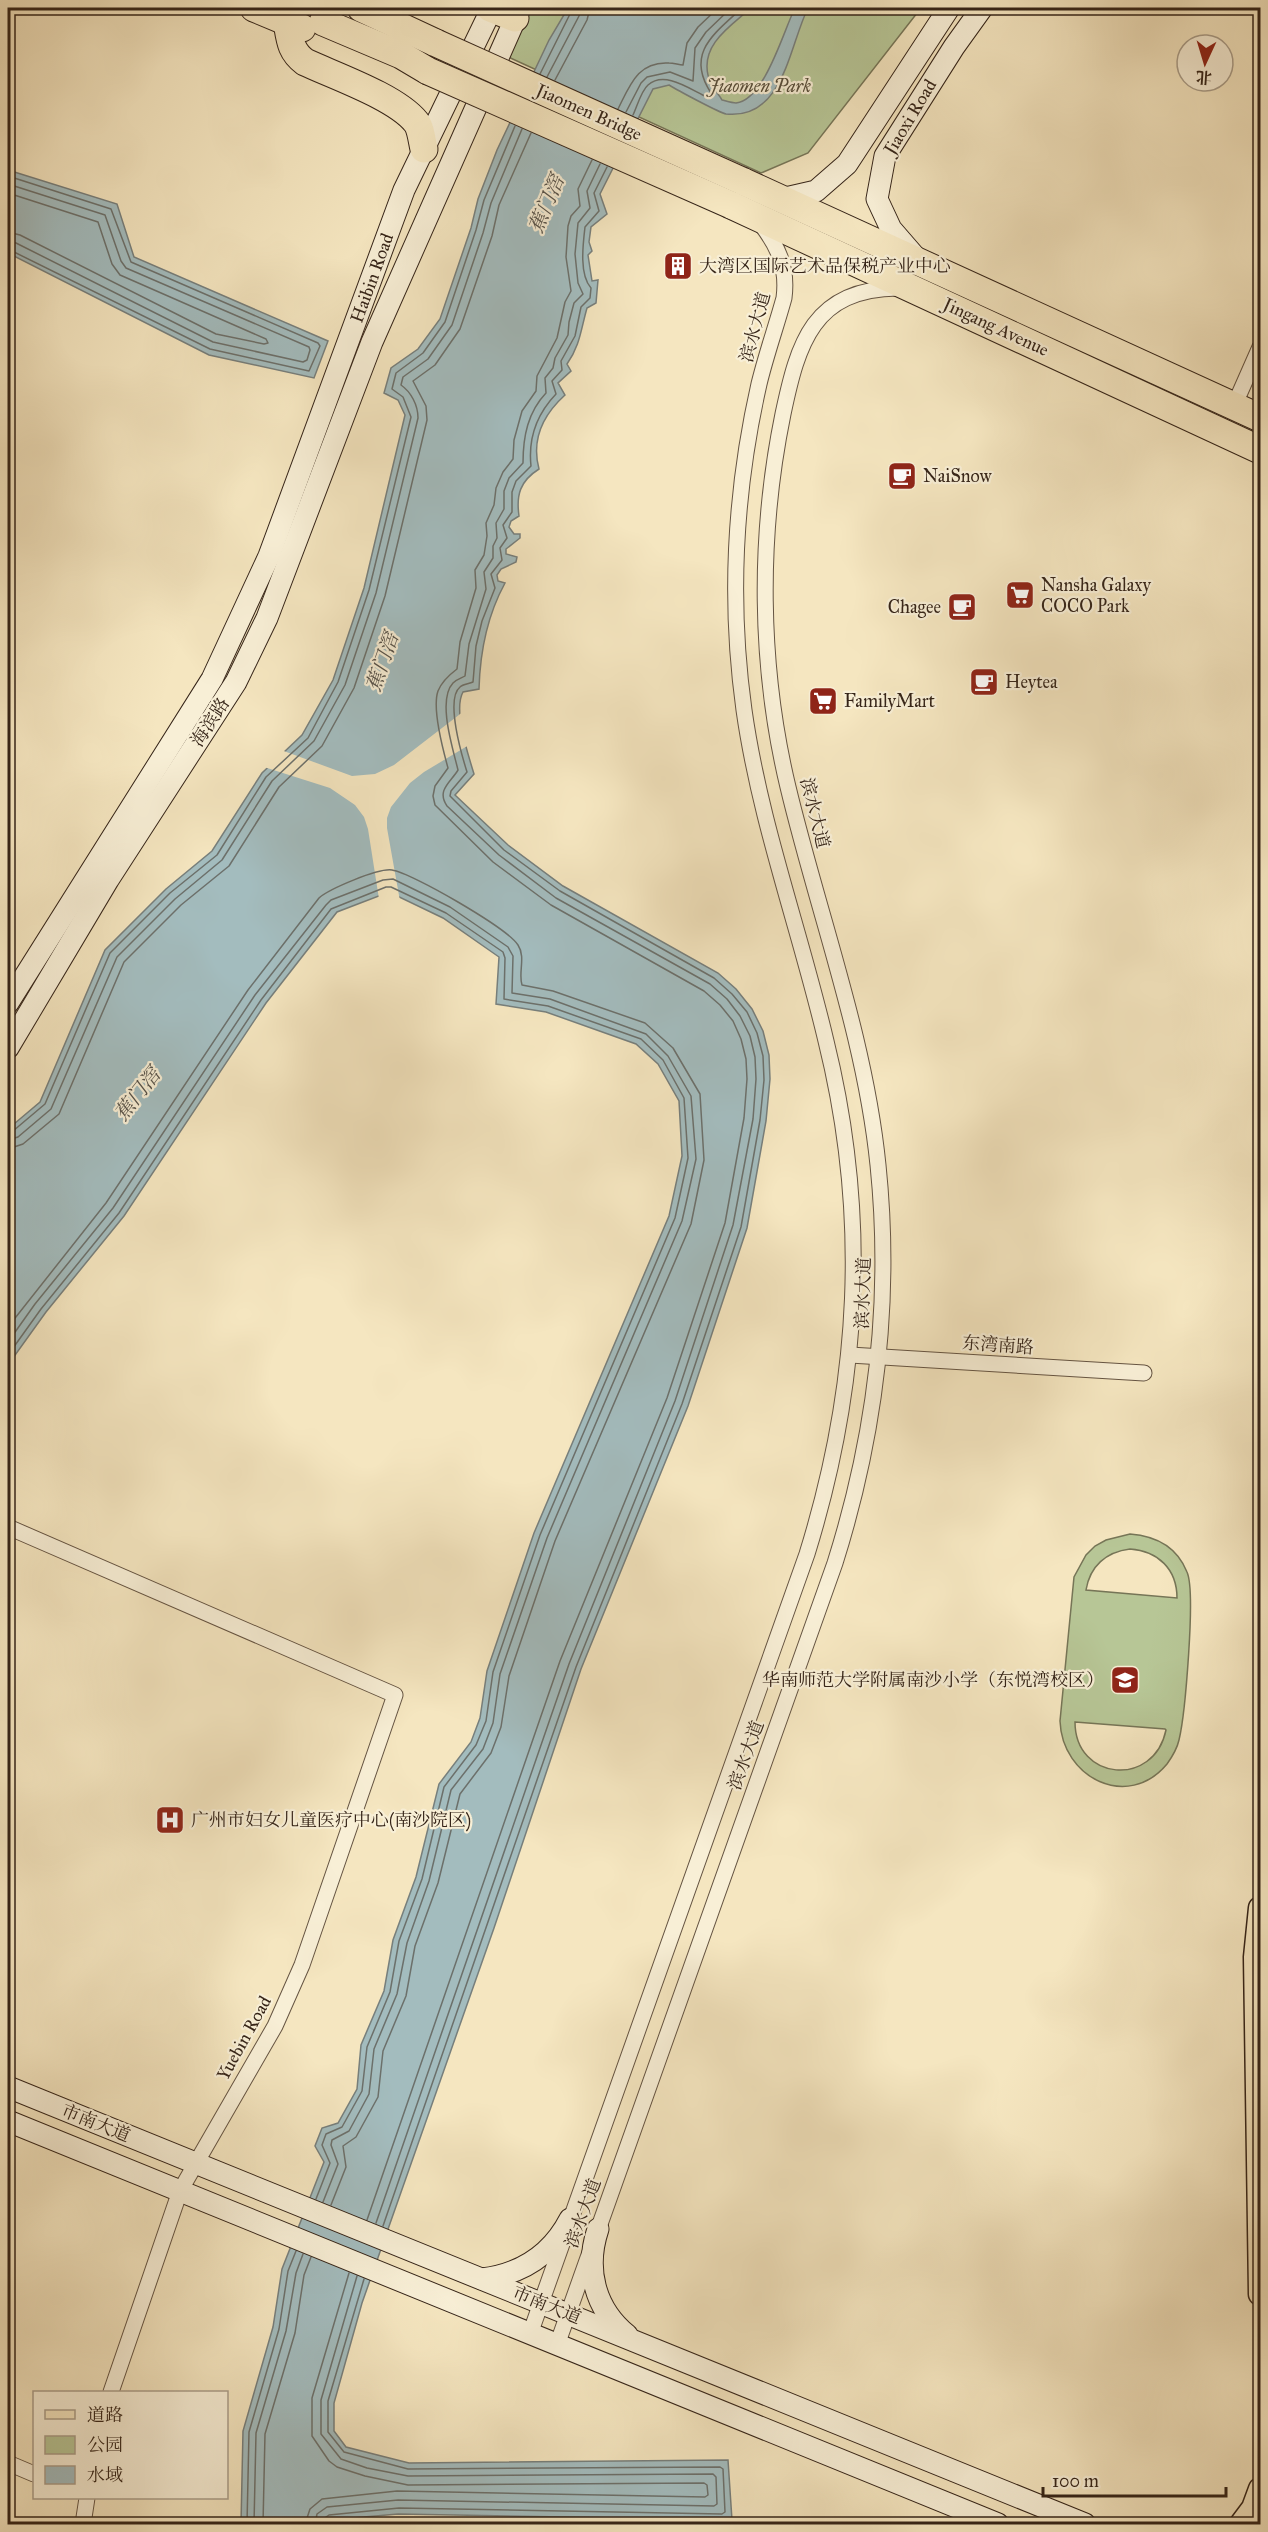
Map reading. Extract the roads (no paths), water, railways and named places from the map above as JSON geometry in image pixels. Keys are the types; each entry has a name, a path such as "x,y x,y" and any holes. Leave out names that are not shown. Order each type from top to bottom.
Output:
{"highway":[{"path":"254,8 307,23 346,47 405,43"},
{"path":"360,8 405,43"},
{"path":"384,8 405,43"},
{"path":"307,23 291,46 295,55 305,62 384,98 400,109 417,123 424,149"},
{"name":"Jiaomen Bridge","path":"405,43 436,43 742,200"},
{"name":"Jiaomen Bridge","path":"405,43 428,70 742,200"},
{"name":"Jingang Avenue","path":"742,200 781,199 1260,418"},
{"name":"Jingang Avenue","path":"742,200 918,291 1260,450"}],"main road":[{"path":"1260,1908 1255,1957 1260,2294"},
{"path":"1241,2524 1253,2508 1260,2489"},
{"path":"1260,2514 1260,2524"}],"street":[{"name":"Jiaoxi Road","path":"781,199 816,191 847,164 949,8"},
{"name":"Jiaoxi Road","path":"920,262 891,229 877,199 885,156 954,47 982,8"},
{"name":"Haibin Road","path":"8,1003 212,679 269,556 404,190 424,149 502,10"},
{"name":"海滨路","path":"8,1048 108,880 236,682 267,618 502,10"},
{"path":"862,141 866,154 878,158 885,156"},
{"name":"滨水大道","path":"530,2334 807,1554 831,1470 842,1416 850,1355 854,1253 853,1210 843,1123 826,1037 759,790 747,730 740,669 736,567 744,465 759,385 786,284 781,256 776,244 742,200"},
{"name":"滨水大道","path":"557,2345 835,1563 860,1476 871,1421 879,1357 884,1253 878,1163 872,1118 854,1030 797,822 779,745 768,647 766,548 780,430 797,353 805,336 830,309 862,291 890,288 918,291"},
{"path":"1234,406 1260,346"},
{"name":"东湾南路","path":"850,1355 1144,1373"},
{"name":"Yuebin Road","path":"8,1527 395,1695 302,1965 259,2054 180,2191 111,2391"},
{"name":"市南大道","path":"8,2087 1085,2524"},
{"name":"市南大道","path":"8,2121 998,2524"},
{"path":"482,2279 507,2274 529,2265 557,2240 570,2219"},
{"path":"598,2229 591,2264 595,2288 612,2320 640,2343"},
{"path":"8,2463 33,2474"},
{"path":"83,2524 87,2499"}],"water":[{"name":"蕉门滘","path":"568,8 751,8 719,37 709,54 707,64 710,82 722,100 736,103 746,99 765,77 795,8 808,8 782,78 761,105 745,113 726,114 669,85 653,89 600,194 607,214 591,227 589,242 592,251 588,255 592,281 598,280 596,303 587,308 577,344 567,364 571,371 558,383 565,395 545,419 541,428 537,448 539,469 527,478 521,489 518,501 519,516 511,521 509,527 514,534 520,534 520,538 506,549 506,554 517,557 516,562 501,569 497,575 498,581 505,583 493,608 486,635 479,689 463,692 460,700 463,732 474,774 455,795 508,845 563,886 718,973 736,989 752,1009 763,1031 769,1055 770,1079 766,1121 747,1228 688,1406 581,1669 494,1928 362,2303 334,2403 334,2431 346,2447 409,2463 728,2460 732,2520 398,2514 330,2520 325,2524 241,2524 243,2431 273,2327 282,2269 324,2162 315,2146 322,2128 338,2123 357,2089 361,2045 384,1991 393,1940 416,1877 439,1784 471,1742 480,1718 487,1671 534,1533 669,1216 682,1156 679,1101 658,1064 636,1044 546,1012 496,1004 499,957 443,918 389,892 337,912 266,1003 124,1216 46,1312 8,1365 8,1129 40,1102 105,950 166,889 212,851 262,773 302,735 333,680 364,588 405,415 398,400 384,393 391,368 418,349 440,319 471,228 478,199 497,150 549,40"},
{"path":"8,170 117,204 134,257 328,341 314,378 209,355 8,253"}],"place":[{"name":"大湾区国际艺术品保税产业中心","path":"678,266"},
{"name":"NaiSnow","path":"902,476"},
{"name":"Nansha Galaxy COCO Park","path":"1020,595"},
{"name":"Chagee","path":"962,607"},
{"name":"Heytea","path":"984,682"},
{"name":"FamilyMart","path":"823,701"},
{"name":"华南师范大学附属南沙小学（东悦湾校区）","path":"1125,1680"},
{"name":"广州市妇女儿童医疗中心(南沙院区)","path":"170,1820"}],"park label":[{"name":"Jiaomen Park","path":"759,86"}]}
